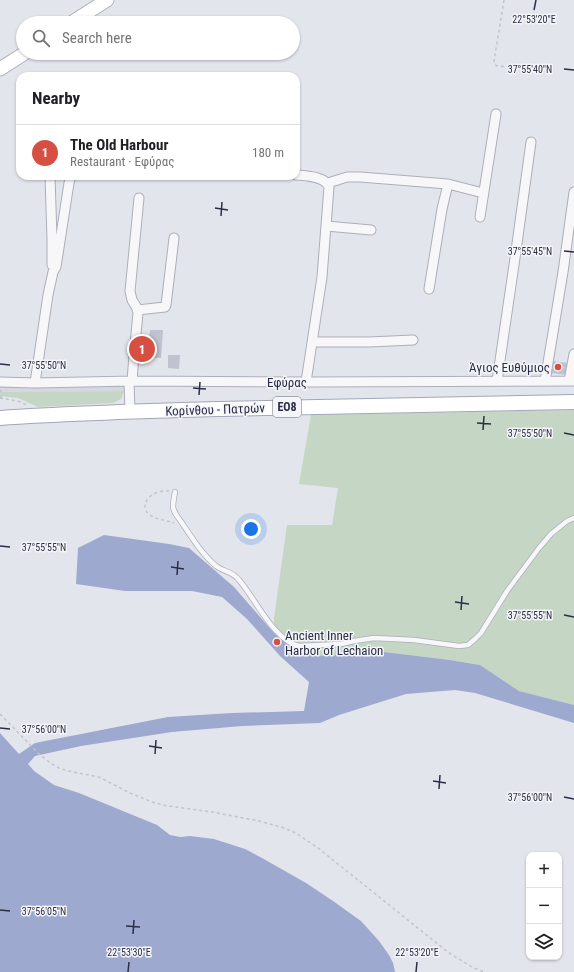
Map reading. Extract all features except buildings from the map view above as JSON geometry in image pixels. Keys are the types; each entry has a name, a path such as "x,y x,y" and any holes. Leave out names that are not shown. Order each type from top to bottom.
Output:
{"main road":[{"name":"Κορίνθου - Πατρών","path":"0,418 43,415 309,407 574,402"}],"street":[{"path":"82,16 108,0"},
{"path":"0,69 16,59"},
{"path":"480,218 496,114"},
{"path":"497,381 516,258 531,142"},
{"path":"300,175 313,177 328,183 347,177 360,176 448,184 483,193"},
{"path":"35,383 48,295 53,272 50,180"},
{"path":"53,272 56,268 70,180"},
{"path":"306,382 322,277 329,187 328,183"},
{"path":"429,289 442,209 448,184"},
{"path":"545,381 574,192"},
{"path":"130,412 131,380 138,313 130,291 138,198"},
{"path":"326,226 371,230"},
{"path":"137,310 165,307 174,238"},
{"path":"312,342 413,340"},
{"path":"572,381 574,354"},
{"name":"Εφύρας","path":"0,382 35,383 131,380 306,382 572,381"}],"lane":[{"path":"175,492 173,508 195,543 217,567 232,573 238,578 265,617 287,642 299,646 334,644 374,638 414,640 459,646 468,645 475,639 485,626 517,575 539,548 551,534 567,521 574,518"}],"path":[{"path":"504,0 494,61 495,65 508,67"},
{"path":"0,398 26,404 43,415"},
{"path":"175,492 167,490 152,495 147,500 145,506 146,511 150,515 159,519 178,524 188,532"},
{"path":"0,714 40,755 59,768 108,780 130,793 156,803 272,824 296,833 318,848 449,953 472,967 484,972"}],"shaded area":[{"path":"124,387 124,391 0,392 0,388"}],"green space":[{"path":"122,384 124,387 0,388 0,385"},
{"path":"124,391 121,399 113,403 38,407 18,398 0,396 0,392"},
{"path":"574,410 574,705 519,691 480,665 384,652 323,656 296,651 274,633 274,618 287,525 332,525 338,488 299,484 311,415"}],"water":[{"path":"104,535 189,548 234,587 274,633 296,651 323,656 384,652 480,665 519,691 574,705 574,723 475,693 455,690 406,694 339,715 320,723 242,726 172,732 81,746 35,756 28,764 34,771 54,785 79,793 157,825 170,835 214,839 245,849 262,858 306,883 361,921 389,955 395,972 0,972 0,733 19,754 35,743 168,717 304,711 309,682 280,656 247,619 222,597 192,591 125,591 76,584 78,548"}],"place":[{"name":"The Old Harbour","path":"142,349"},
{"name":"Άγιος Ευθύμιος","path":"558,367"},
{"name":"Ancient Inner Harbor of Lechaion","path":"277,642"}]}
